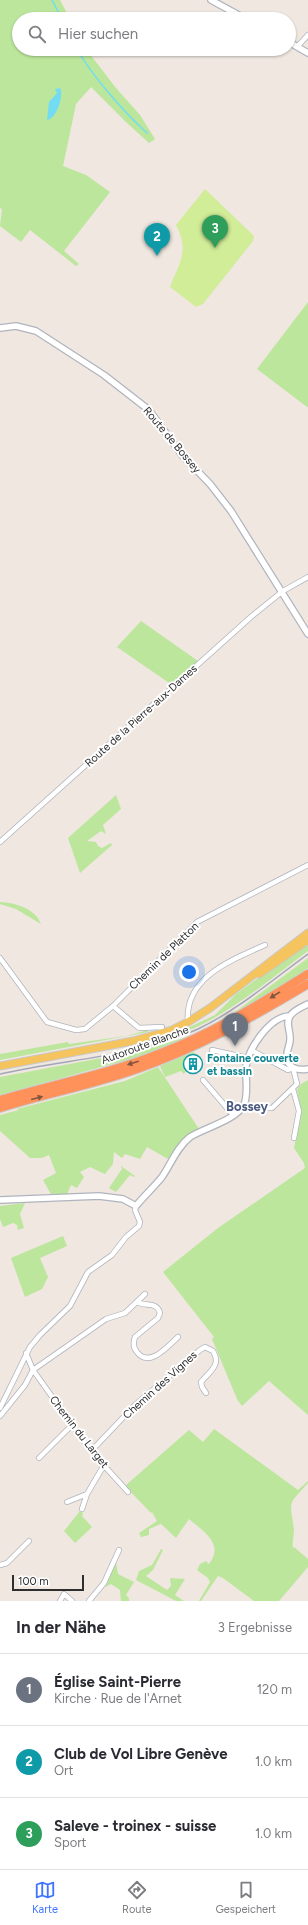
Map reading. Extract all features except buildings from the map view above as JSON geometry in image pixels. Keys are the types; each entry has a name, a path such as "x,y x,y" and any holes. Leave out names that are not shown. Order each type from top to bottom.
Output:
{"highway":[{"name":"Autoroute Blanche","path":"0,1100 113,1069 175,1048 234,1019 308,974"},
{"name":"Autoroute Blanche","path":"0,1108 113,1077 176,1055 230,1029 308,984"}],"main road":[{"path":"246,982 265,965 308,933"},
{"path":"0,1066 163,1034 188,1022 246,982 268,969 308,940"}],"street":[{"path":"211,0 233,12"},
{"path":"308,36 297,46 308,52"},
{"name":"Route de Bossey","path":"0,328 21,326 36,331 98,370 149,410 182,455 228,506 308,634"},
{"name":"Route de la Pierre-aux-Dames","path":"0,842 229,636 283,592 308,577"},
{"name":"Chemin de Platton","path":"0,958 46,1021 65,1028 82,1030 94,1024 197,922 308,865"},
{"path":"188,1022 190,1005 204,979 224,964 265,945"},
{"path":"242,1108 272,1108 297,1084 293,1068 287,1058 290,1040 288,1020 295,1011 308,1004"},
{"path":"113,1006 139,1028 162,1027"},
{"path":"0,1408 26,1353 40,1335 73,1303 88,1272 112,1255 126,1237 140,1225 135,1210 136,1206 159,1181 185,1142 233,1115 242,1108 246,1099 246,1070 248,1058 252,1050 260,1037 271,1024 283,1017 288,1020"},
{"path":"212,1050 248,1058"},
{"path":"252,1050 288,1070 293,1068 308,1070"},
{"path":"203,1080 233,1115"},
{"path":"293,1089 299,1111 294,1138"},
{"path":"0,1200 99,1196 123,1199 136,1206"},
{"path":"0,1416 25,1385 32,1370 106,1319 124,1314 145,1294"},
{"path":"137,1302 145,1305 154,1305 160,1312 158,1318 135,1338 134,1347 138,1354 145,1358 154,1357 178,1337"},
{"name":"Chemin des Vignes","path":"90,1450 96,1446 135,1405 200,1350 206,1347 212,1350 217,1359 215,1367 201,1384 206,1393"},
{"name":"Chemin du Larget","path":"26,1353 32,1370 73,1424 90,1450 128,1492"},
{"path":"39,1458 73,1424"},
{"path":"82,1509 87,1494 104,1465"},
{"path":"67,1502 87,1494"},
{"path":"0,1565 7,1563 29,1541"},
{"path":"89,1601 104,1583 119,1550"},
{"path":"60,1601 64,1594 72,1601"}],"green space":[{"path":"0,0 60,0 66,12 12,12 12,56 91,56 116,88 140,115 155,139 149,143 91,87 76,104 63,166 86,175 110,192 64,251 79,264 76,266 30,230 21,242 0,226 2,209 0,208"},
{"path":"205,189 254,236 253,241 203,304 196,307 170,287 180,264 183,250 180,234 176,225"},
{"path":"308,302 308,407 307,407 257,369"},
{"path":"141,621 198,661 172,685 117,647"},
{"path":"116,795 121,809 103,825 106,834 101,831 87,841 96,842 98,846 102,848 111,843 112,845 80,873 68,838"},
{"path":"0,902 24,907 34,914 41,924 16,909 0,904"},
{"path":"308,942 308,951 244,999 208,1022 177,1033 215,1015 236,994"},
{"path":"308,958 308,968 271,993 231,1015"},
{"path":"148,1030 148,1032 0,1060 0,1054 68,1042 69,1044 126,1036"},
{"path":"190,1036 141,1056 0,1095 0,1077 144,1050"},
{"path":"193,1052 201,1057 198,1073 188,1073 186,1071 184,1074 181,1071 165,1077 160,1066"},
{"path":"158,1067 199,1129 181,1142 168,1159 147,1147 140,1159 125,1154 122,1158 114,1152 113,1164 105,1174 90,1167 80,1172 84,1177 77,1188 71,1185 66,1196 52,1196 43,1180 56,1173 49,1155 42,1158 30,1158 0,1131 0,1115 19,1110 17,1109 125,1081"},
{"path":"308,1080 308,1415 269,1381 242,1406 237,1399 212,1339 214,1337 163,1272 218,1228 305,1168 304,1163 294,1148 301,1110 297,1090 301,1084"},
{"path":"121,1166 135,1176 130,1175 116,1192 109,1188 122,1169"},
{"path":"25,1203 20,1214 24,1228 18,1230 17,1225 13,1223 3,1227 0,1219 0,1206"},
{"path":"63,1236 67,1246 40,1258 48,1277 42,1289 25,1297 11,1258"},
{"path":"214,1429 298,1490 308,1481 308,1483 293,1500 291,1508 294,1530 293,1548 294,1547 308,1559 308,1567 279,1601 254,1601 223,1578 218,1576 201,1601 199,1601 210,1582 208,1578 197,1570 200,1564 206,1561 209,1564 215,1550 206,1533 189,1519 176,1538 161,1524 149,1529 149,1535 141,1537 139,1533 157,1521 152,1512 151,1513 125,1486 189,1430 203,1442"},
{"path":"80,1511 83,1513 82,1516 92,1527 75,1543 64,1531"},
{"path":"161,1549 163,1550 153,1570 146,1576 167,1590 171,1586 170,1578 185,1579 175,1595 184,1601 176,1601 136,1580 139,1571 152,1565"},
{"path":"116,1562 118,1574 134,1582 126,1595 129,1598 129,1601 121,1601 120,1590 111,1584 105,1587"}],"water":[{"path":"60,88 61,96 57,111 51,119 47,120 49,102 57,93 55,89"}],"waterway":[{"path":"52,0 58,12"},
{"path":"81,56 109,93 128,115 147,133"}],"railway":[{"path":"0,1074 126,1052 175,1038 198,1029 227,1013 308,954"}],"place":[{"name":"Saleve - troinex - suisse","path":"215,248"},
{"name":"Club de Vol Libre Genève","path":"157,256"},
{"name":"Église Saint-Pierre","path":"235,1046"},
{"name":"Fontaine couverte et bassin","path":"193,1064"}],"district":[{"name":"Bossey","path":"247,1106"}]}
